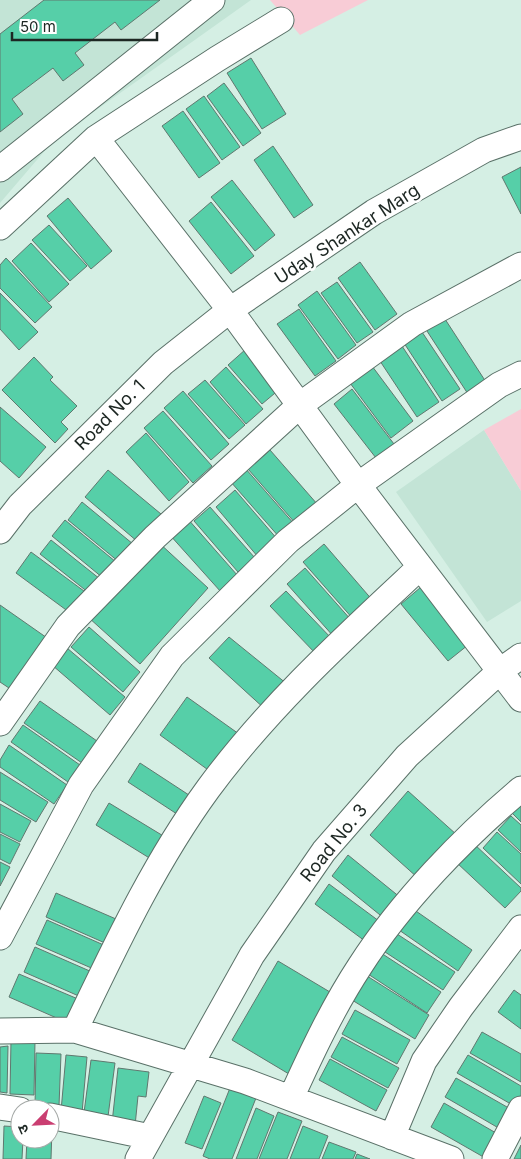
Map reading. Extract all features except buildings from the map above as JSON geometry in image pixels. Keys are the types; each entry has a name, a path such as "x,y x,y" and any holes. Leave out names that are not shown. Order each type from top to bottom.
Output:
{"street":[{"path":"0,169 212,0"},
{"path":"0,227 96,138 217,59 281,20"},
{"name":"Uday Shankar Marg","path":"230,310 374,212 484,150 521,137"},
{"path":"96,138 230,310 358,485 521,699"},
{"path":"0,723 68,626 155,537 300,405 412,324 521,265"},
{"name":"Road No. 1","path":"0,531 20,505 163,363 230,310"},
{"path":"0,937 81,785 172,656 288,541 358,485 499,385 521,374"},
{"path":"75,1030 145,887 208,789 292,688 420,567"},
{"name":"Road No. 3","path":"145,1152 252,955 324,851 407,756 500,671 521,656"},
{"path":"291,1098 309,1058 360,966 421,886 494,812 521,789"},
{"path":"392,1137 424,1061 460,1007 521,928"},
{"path":"0,1031 75,1030 245,1081 451,1159"},
{"path":"495,1159 521,1109"},
{"path":"60,1120 145,1152"}],"shaded area":[{"path":"0,0 251,0 54,140 0,203"},
{"path":"270,0 368,0 300,35"},
{"path":"521,409 521,491 484,430"},
{"path":"484,430 521,491 521,601 487,622 396,492"}]}
